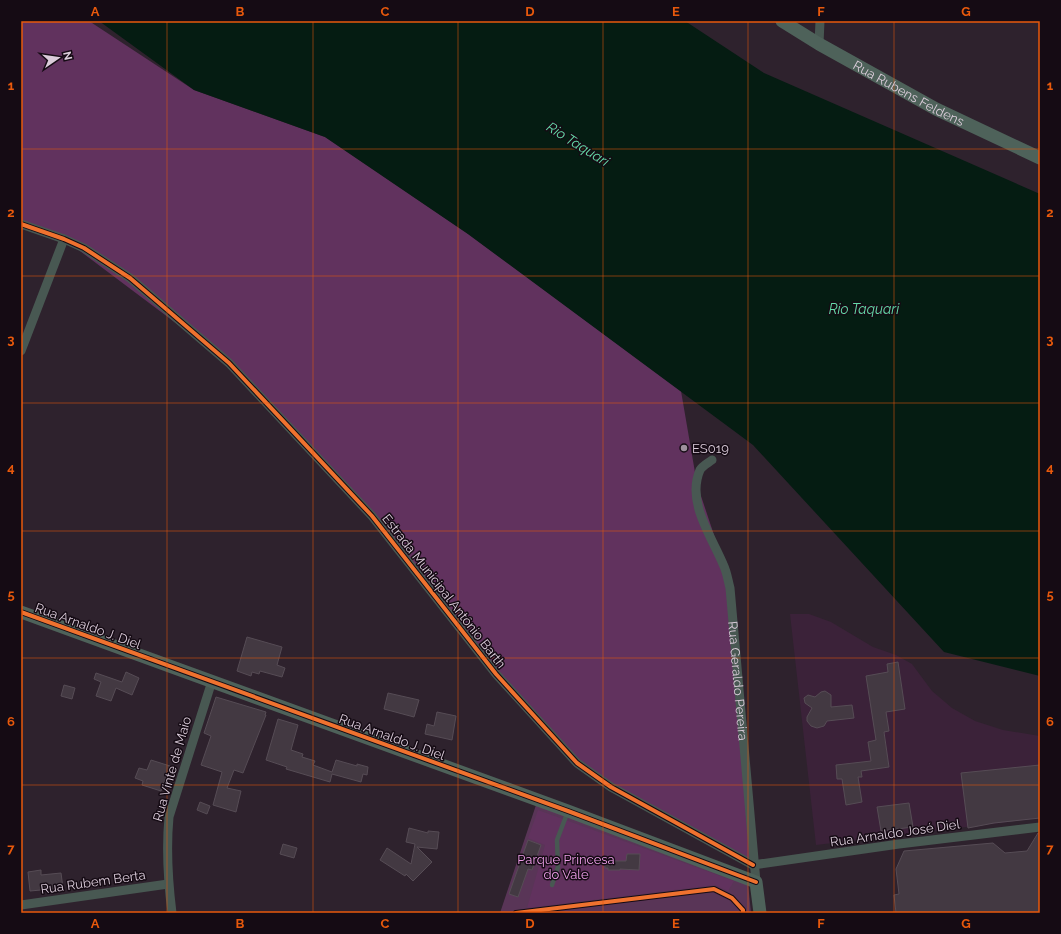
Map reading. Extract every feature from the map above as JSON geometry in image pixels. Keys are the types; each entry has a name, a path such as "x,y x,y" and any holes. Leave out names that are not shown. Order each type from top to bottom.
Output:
{"street":[{"name":"Rua Rubens Feldens","path":"782,21 819,44 936,110 1040,158"},
{"path":"819,44 820,21"},
{"name":"Estrada Municipal Antônio Barth","path":"21,224 64,239 84,248 130,278 229,363 372,516 496,674 577,763 611,787 754,865"},
{"path":"21,351 64,239"},
{"name":"Rua Geraldo Pereira","path":"712,460 701,469 697,484 698,502 702,520 724,565 730,588 754,865 760,913"},
{"name":"Rua Arnaldo J. Diel","path":"21,612 756,882"},
{"name":"Rua Vinte de Maio","path":"172,913 168,884 167,838 169,817 212,681"},
{"name":"Rua Arnaldo José Diel","path":"754,865 899,844 1040,827"},
{"name":"Rua Rubem Berta","path":"21,906 168,884"}],"lane":[{"path":"552,885 558,867 557,840 568,812"}],"shaded area":[{"path":"790,614 809,614 831,622 873,647 896,655 912,664 932,691 952,708 975,721 1003,730 1040,736 1040,818 816,845"}],"green space":[{"path":"21,21 89,21 194,90 325,137 468,234 681,391 697,484 724,565 753,865 577,763 496,674 372,516 229,363 64,239 21,224"},
{"name":"Parque Princesa do Vale","path":"536,805 748,883 751,913 500,913"},
{"name":"Parque Princesa do Vale","path":"538,810 734,881 728,891 715,885 527,908 545,845 528,838"}],"water":[{"name":"Rio Taquari","path":"99,21 685,21 764,73 1040,194 1040,676 944,652 753,445 468,234 325,137 194,90"}],"building":[{"path":"247,637 282,647 277,665 285,668 282,677 260,671 259,674 252,672 251,676 237,671"},
{"path":"898,662 905,709 886,712 889,731 884,732 889,767 861,771 862,777 858,777 862,802 846,805 842,779 837,779 836,765 871,761 868,742 876,740 866,676 888,672 887,664"},
{"path":"126,672 139,678 132,695 116,688 111,701 96,696 101,682 94,679 96,673 122,682"},
{"path":"64,685 75,688 72,699 61,696"},
{"path":"825,691 831,695 831,707 852,705 854,718 827,721 824,726 817,728 811,726 807,721 807,717 812,708 805,703 804,698 808,695 815,697 821,692"},
{"path":"388,693 419,700 414,717 384,709"},
{"path":"216,697 266,712 243,773 234,770 227,788 241,791 236,812 213,805 222,772 201,765 211,736 204,733"},
{"path":"437,712 456,716 452,740 425,734 427,724 434,726"},
{"path":"278,719 298,725 291,750 303,754 302,757 315,761 313,765 332,772 336,760 357,766 357,764 368,767 367,775 363,774 361,782 332,774 330,782 286,769 287,767 266,760"},
{"path":"151,760 170,766 161,791 142,785 143,781 135,778 139,768 147,770"},
{"path":"1040,765 1040,818 994,823 968,828 961,773"},
{"path":"200,802 210,806 207,814 197,810"},
{"path":"909,803 913,827 881,831 877,807"},
{"path":"409,828 428,833 428,831 439,832 437,849 417,847 432,862 413,881 406,874 405,876 380,860 387,848 411,864 415,844 406,842"},
{"path":"1038,833 1040,833 1040,913 896,913 894,895 899,894 896,869 904,851 993,843 1005,853 1027,851"},
{"path":"528,840 541,845 532,870 528,869 518,897 509,894"},
{"path":"283,844 297,848 294,858 280,854"},
{"path":"627,854 640,854 639,870 608,870 608,868 605,868 605,861 626,861"},
{"path":"41,870 41,875 61,873 63,888 30,891 28,872"}],"cycle path":[{"path":"21,224 64,239 84,248 130,278 229,363 372,516 496,674 577,763 611,787 753,865"},
{"path":"21,612 568,811 756,882"},
{"path":"516,913 714,889 732,898 743,910 743,913"}],"place":[{"name":"ES019","path":"684,448"}]}
